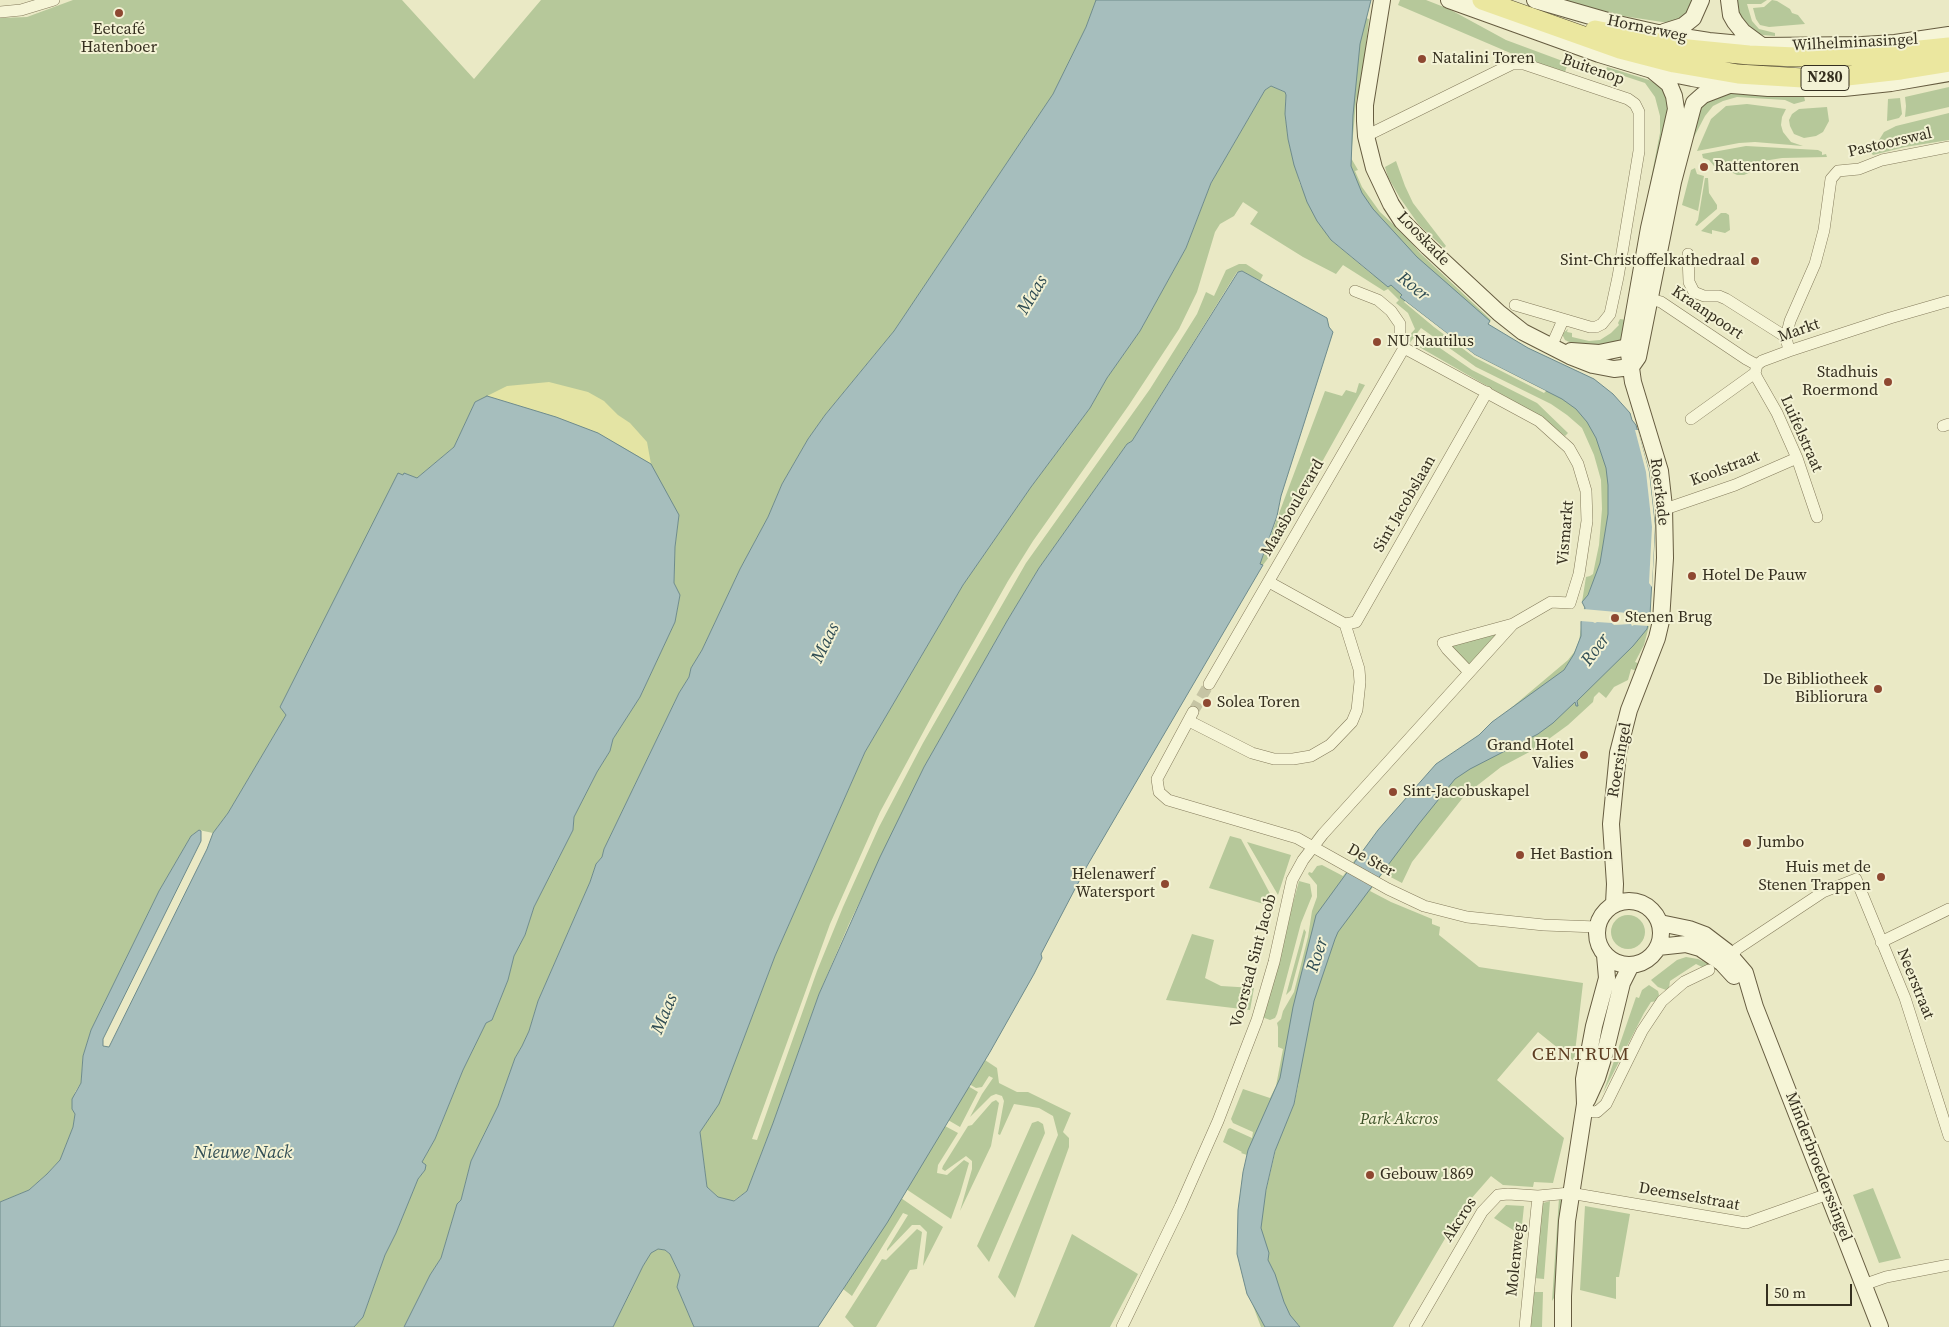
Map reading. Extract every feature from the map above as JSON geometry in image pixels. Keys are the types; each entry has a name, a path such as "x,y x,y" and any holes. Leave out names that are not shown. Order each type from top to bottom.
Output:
{"main road":[{"name":"Looskade","path":"1382,0 1365,105 1366,136 1374,168 1382,187 1402,221 1428,247 1523,332 1582,361 1603,368 1621,369 1631,367"},
{"name":"N280","path":"1449,0 1567,44 1652,70 1732,85 1777,88 1844,88 1891,83 1949,73"},
{"name":"Hornerweg","path":"1482,0 1620,49 1704,60"},
{"name":"Hornerweg","path":"1535,0 1618,24 1658,33 1709,41 1762,46"},
{"path":"1658,33 1688,23 1697,12 1701,0"},
{"path":"1729,0 1731,15 1735,22 1743,32 1762,46"},
{"name":"Wilhelminasingel","path":"1762,46 1896,43 1949,35"},
{"name":"Wilhelminasingel","path":"1704,60 1749,55 1829,57 1898,54 1949,47"},
{"name":"Wilhelminasingel","path":"1704,60 1755,76 1829,78 1874,74 1949,62"},
{"path":"1631,367 1638,357 1649,228 1676,108 1669,84 1652,70"},
{"path":"1642,297 1694,103 1703,95 1732,85"},
{"name":"Roerkade","path":"1642,297 1628,347 1633,382 1660,471 1664,508 1665,558 1661,621"},
{"name":"Looskade","path":"1551,346 1586,353 1628,347"},
{"name":"Roersingel","path":"1614,904 1615,884 1611,824 1618,753 1629,710 1651,656 1661,621"},
{"path":"1628,901 1641,903 1653,911 1660,923 1661,934 1658,947 1648,959 1631,965 1616,963 1605,955 1598,943 1597,926 1603,913 1614,904 1628,901"},
{"name":"Minderbroederssingel","path":"1660,923 1701,933 1732,956 1745,973 1755,1007 1880,1327"},
{"name":"Minderbroederssingel","path":"1658,947 1686,944 1710,954 1732,972 1755,1007"},
{"path":"1563,1327 1564,1257 1575,1194 1584,1108 1584,1079 1594,1026 1607,978 1605,955"},
{"path":"1584,1108 1597,1078 1622,983 1631,965"}],"street":[{"path":"0,12 21,10 54,0"},
{"name":"Buitenop","path":"1366,136 1512,64 1524,64 1632,101 1639,112 1639,151 1610,314 1602,324 1596,327 1563,320"},
{"name":"Pastoorswal","path":"1786,338 1790,321 1814,264 1824,230 1831,179 1838,171 1859,169 1882,160 1949,147"},
{"path":"1688,254 1689,282 1694,292 1704,296 1719,296 1726,299 1786,338 1789,351"},
{"path":"1355,291 1378,300 1396,317 1400,324 1400,341 1404,348"},
{"name":"Kraanpoort","path":"1642,297 1662,302 1746,359 1756,369"},
{"name":"Markt","path":"1691,419 1756,369 1762,361 1852,330 1949,301"},
{"path":"1515,305 1563,320 1551,346"},
{"name":"Vismarkt","path":"1404,348 1540,420 1569,448 1578,464 1586,491 1587,521 1579,574 1570,602"},
{"name":"Maasboulevard","path":"1209,684 1404,348"},
{"name":"Luifelstraat","path":"1756,369 1797,458 1817,517"},
{"name":"Sint Jacobslaan","path":"1345,624 1356,622 1487,392"},
{"name":"Koolstraat","path":"1664,508 1735,484 1797,458"},
{"path":"1269,582 1345,624"},
{"name":"Voorstad Sint Jacob","path":"1469,672 1443,643 1513,624 1551,602 1570,602"},
{"name":"De Ster","path":"1345,624 1359,669 1359,698 1352,722 1330,745 1311,756 1294,759 1274,759 1252,753 1191,717 1157,779 1159,792 1168,800 1297,838 1388,889 1424,906 1467,917 1544,925 1597,926"},
{"name":"Voorstad Sint Jacob","path":"1122,1327 1180,1207 1218,1121 1257,1020 1274,962 1292,880 1313,847 1513,624"},
{"name":"Neerstraat","path":"1732,956 1737,949 1823,892 1856,879 1905,998 1949,1133"},
{"path":"1881,942 1949,910"},
{"path":"1584,1108 1596,1112 1606,1104 1642,1031 1662,1001 1684,982 1709,970"},
{"name":"Deemselstraat","path":"1575,1194 1746,1224 1828,1194"},
{"name":"Akcros","path":"1415,1327 1482,1212 1498,1195 1538,1196 1575,1194"},
{"name":"Molenweg","path":"1525,1327 1538,1196"},
{"path":"1863,1285 1886,1277 1949,1264"}],"green space":[{"path":"73,0 402,0 474,79 541,0 1096,0 1086,27 1053,94 894,331 825,415 808,439 782,484 768,517 740,569 702,650 691,668 689,677 679,693 604,849 602,857 596,864 538,1001 529,1031 515,1058 498,1106 471,1161 461,1200 457,1204 441,1258 430,1275 404,1327 354,1327 363,1317 385,1255 418,1178 425,1170 422,1162 435,1139 463,1070 486,1023 492,1020 508,980 514,956 525,935 534,907 573,830 574,817 610,751 613,739 640,697 675,622 680,595 674,583 675,547 679,515 556,417 488,396 475,402 454,447 417,478 398,474 280,707 286,715 228,813 213,833 199,830 191,836 159,891 91,1030 83,1056 81,1083 75,1092 72,1109 75,1114 73,1127 60,1160 29,1190 0,1202 0,18 27,17"},
{"path":"1400,0 1426,0 1449,9 1506,40 1568,63 1565,72 1515,55 1398,5"},
{"path":"1557,0 1697,0 1684,18 1669,23 1596,12"},
{"path":"1732,0 1767,0 1761,4 1747,4 1752,21 1759,29 1775,33 1775,36 1762,35 1744,26"},
{"path":"1772,0 1790,9 1805,24 1769,27 1760,25 1753,8 1764,7"},
{"name":"Park Akcros","path":"1366,18 1369,19 1360,97 1357,97 1356,102 1351,158 1358,170 1355,171 1362,187 1380,212 1394,225 1396,224 1420,253 1491,320 1488,324 1511,339 1600,385 1649,626 1644,645 1635,662 1640,664 1637,671 1631,669 1628,680 1614,687 1606,698 1599,692 1594,697 1593,702 1568,725 1535,749 1501,767 1465,795 1412,862 1402,883 1383,873 1370,891 1432,919 1432,924 1440,927 1439,935 1479,967 1583,983 1574,1061 1538,1032 1497,1080 1564,1138 1553,1183 1534,1182 1533,1187 1503,1185 1491,1176 1463,1208 1393,1327 1300,1327 1298,1324 1297,1327 1261,1327 1246,1287 1241,1267 1248,1150 1247,1155 1223,1142 1230,1128 1252,1138 1253,1132 1233,1123 1231,1119 1243,1089 1270,1098 1276,1086 1283,1049 1278,1047 1277,1023 1281,1019 1283,1011 1294,992 1308,937 1312,911 1317,897 1317,885 1308,874 1309,872 1312,873 1317,866 1322,865 1343,876 1357,857 1435,767 1479,735 1568,660 1575,651 1579,641 1584,608 1593,584 1586,599 1582,602 1586,577 1593,574 1599,545 1602,509 1601,480 1594,455 1582,428 1567,415 1551,404 1476,367 1421,328 1409,344 1407,338 1415,329 1408,313 1396,303 1399,300 1388,289 1384,291 1343,265 1336,274 1303,257 1250,224 1258,212 1243,202 1234,216 1220,224 1215,232 1197,292 1179,329 1129,405 1033,541 1008,581 880,812 830,924 752,1139 757,1140 817,971 879,827 923,743 1026,563 1150,389 1197,314 1206,292 1214,296 1226,270 1239,264 1246,264 1263,275 1260,281 1242,271 1237,272 1132,441 1127,444 1039,568 1007,621 924,767 849,924 819,994 747,1191 733,1201 718,1197 707,1187 700,1132 719,1103 775,956 865,752 963,585 1031,487 1090,408 1107,378 1140,331 1186,248 1211,183 1265,90 1271,86 1285,92 1286,95 1285,114 1288,139 1300,184 1331,240 1374,276 1317,204","holes":["1299,1082 1294,1104 1277,1144 1263,1204 1273,1148"]},
{"path":"1607,67 1659,85 1665,91 1671,103 1631,292 1629,291 1660,133 1660,116 1655,97 1645,83 1606,70"},
{"path":"1949,87 1949,107 1905,117 1905,97"},
{"path":"1724,93 1804,96 1805,101 1794,104 1785,100 1737,97 1723,101 1713,106 1705,116 1685,154 1697,108"},
{"path":"1900,98 1902,114 1899,118 1887,121 1888,99"},
{"path":"1747,104 1786,109 1782,117 1781,125 1783,132 1791,142 1803,146 1755,142 1697,151 1711,119 1726,106"},
{"path":"1827,107 1829,121 1823,132 1816,136 1804,138 1794,134 1789,120 1792,114 1799,109"},
{"path":"1949,113 1949,140 1905,147 1873,155 1871,153 1884,132 1896,126"},
{"path":"1746,146 1818,150 1822,152 1822,155 1826,154 1827,157 1782,158 1757,162 1761,162 1760,171 1755,170 1744,175 1737,175 1729,171 1728,165 1714,166 1709,160 1703,158 1702,154"},
{"path":"1396,161 1413,203 1446,246 1444,248 1419,225 1388,177 1385,167"},
{"path":"1695,168 1697,174 1704,176 1698,211 1682,205 1691,170"},
{"path":"1705,178 1708,178 1709,193 1717,205 1717,209 1697,226 1695,225 1698,220"},
{"path":"1721,213 1729,215 1730,230 1725,233 1712,230 1712,234 1701,231"},
{"path":"1620,319 1627,320 1625,332 1619,342 1582,348 1565,340 1562,334 1568,329 1567,332 1572,333 1572,337 1589,341 1600,340 1619,325"},
{"path":"1421,335 1472,370 1537,403 1568,433 1565,436 1541,417 1421,348 1413,346"},
{"path":"1359,383 1365,385 1269,557 1263,565 1260,564 1325,391 1342,396 1346,390 1356,393"},
{"path":"1497,634 1468,666 1451,646"},
{"path":"1230,836 1241,839 1275,903 1274,907 1209,888"},
{"path":"1247,842 1291,855 1278,895"},
{"path":"1299,881 1310,884 1312,896 1301,923 1277,1014 1275,1018 1270,1020 1262,1017"},
{"path":"1628,915 1640,920 1645,932 1640,944 1628,949 1616,944 1611,932 1616,920"},
{"path":"1304,929 1306,932 1291,990 1286,995"},
{"path":"1192,934 1214,940 1205,978 1221,986 1254,988 1250,1010 1166,1000"},
{"path":"1686,957 1698,959 1709,964 1704,968 1696,964 1670,981 1669,988 1666,990 1658,987 1651,980 1677,960"},
{"path":"1649,985 1658,991 1657,1001 1651,1002 1644,1013 1603,1093 1636,997 1639,998 1642,990"},
{"path":"985,1060 997,1068 999,1083 1017,1092 1028,1092 1071,1113 1063,1132 1069,1138 1069,1147 1015,1298 998,1277 1058,1135 1053,1116 1039,1108 1014,1104 1000,1135 998,1134 1004,1101 1002,1096 996,1094 991,1096 970,1117 993,1078 989,1076 982,1087 976,1088 969,1084"},
{"path":"968,1086 978,1092 960,1127 948,1120"},
{"path":"996,1100 999,1103 991,1146 960,1211 972,1169 972,1161 966,1156 945,1171 942,1169 968,1126 972,1125 992,1102"},
{"path":"1038,1121 1043,1124 1045,1133 989,1262 977,1246 1032,1123"},
{"path":"945,1126 958,1133 938,1165 937,1173 947,1175 964,1160 969,1163 951,1219 906,1189"},
{"path":"1873,1188 1901,1258 1879,1263 1853,1195"},
{"path":"901,1198 943,1227 923,1266 927,1232 920,1225 912,1225 887,1251 908,1215 903,1213 852,1296 843,1289"},
{"path":"1559,1198 1563,1199 1556,1292 1552,1301"},
{"path":"1550,1201 1544,1279 1534,1278 1541,1206 1543,1203"},
{"path":"1506,1205 1524,1206 1521,1235 1494,1218"},
{"path":"1585,1206 1630,1214 1619,1277 1616,1277 1616,1299 1580,1290"},
{"path":"917,1229 922,1232 917,1269 910,1270 876,1327 854,1327 845,1317 882,1259 886,1260"},
{"path":"1072,1234 1138,1274 1110,1327 1034,1327"},
{"path":"658,1249 665,1250 670,1254 680,1275 677,1287 694,1327 613,1327 651,1252"},
{"path":"1533,1292 1543,1292 1542,1327 1528,1327"}],"sand":[{"path":"549,382 588,392 604,401 618,415 630,423 647,442 651,464 621,446 556,417 487,396 507,386"}],"water":[{"path":"1096,0 1371,0 1360,44 1353,115 1351,166 1362,193 1373,209 1417,257 1490,321 1488,324 1528,348 1594,379 1613,394 1630,413 1636,425 1649,472 1655,526 1650,615 1647,629 1633,646 1577,701 1578,706 1576,706 1575,702 1538,734 1470,769 1455,779 1418,825 1338,932 1335,939 1314,1001 1294,1104 1275,1151 1266,1190 1261,1228 1269,1253 1268,1260 1275,1274 1284,1302 1290,1315 1300,1327 1265,1327 1247,1294 1237,1254 1238,1210 1248,1150 1280,1078 1293,1007 1316,915 1378,830 1436,764 1479,735 1492,722 1564,670 1574,654 1581,636 1581,622 1585,608 1582,602 1588,595 1600,563 1608,514 1608,485 1606,468 1596,438 1587,422 1576,409 1562,399 1475,355 1400,297 1402,295 1391,285 1388,287 1331,240 1317,221 1307,202 1294,165 1288,139 1285,92 1271,86 1265,90 1211,183 1186,248 1140,331 1107,378 1090,408 1031,487 963,585 865,752 775,956 719,1104 700,1132 707,1187 718,1197 734,1201 747,1191 819,994 880,857 924,767 1039,568 1127,444 1132,441 1238,272 1242,271 1327,318 1329,327 1333,332 1281,496 1277,516 1260,564 1263,565 1087,866 1041,954 1042,958 1034,974 990,1052 887,1223 818,1327 694,1327 677,1287 680,1275 670,1254 665,1250 658,1249 651,1253 643,1266 613,1327 404,1327 430,1275 441,1258 457,1204 461,1200 471,1161 498,1106 515,1058 529,1031 538,1001 596,864 602,857 604,849 679,693 689,677 691,668 702,650 740,569 768,517 782,484 808,439 825,415 894,331 1053,94 1086,27"},
{"name":"Nieuwe Nack","path":"487,396 556,417 598,433 651,464 679,515 675,547 674,583 680,595 675,622 640,697 613,739 610,751 574,817 573,830 534,907 525,935 514,956 508,980 492,1020 486,1023 463,1070 435,1139 422,1162 426,1165 425,1170 418,1179 385,1255 363,1317 354,1327 0,1327 0,1202 29,1190 60,1160 73,1127 75,1114 72,1109 72,1099 81,1083 83,1056 91,1030 159,891 191,836 199,830 201,831 201,841 103,1039 103,1046 109,1047 207,849 213,833 228,813 286,715 280,707 398,473 403,475 404,473 417,478 454,447 475,402"}],"pier":[{"path":"1405,301 1475,355 1546,391 1544,393 1474,357 1434,327"},
{"path":"1635,430 1638,430 1649,472 1655,526 1652,587 1649,583 1652,527 1646,472"},
{"name":"Stenen Brug","path":"1583,609 1650,615 1649,626 1614,625 1612,623 1580,621"}],"tunnel":[{"path":"1193,712 1209,684"}],"place":[{"name":"Eetcafé Hatenboer","path":"119,13"},
{"name":"Natalini Toren","path":"1422,59"},
{"name":"Rattentoren","path":"1704,167"},
{"name":"Sint-Christoffelkathedraal","path":"1755,261"},
{"name":"NU Nautilus","path":"1377,342"},
{"name":"Stadhuis Roermond","path":"1888,382"},
{"name":"Hotel De Pauw","path":"1692,576"},
{"name":"Stenen Brug","path":"1615,618"},
{"name":"De Bibliotheek Bibliorura","path":"1878,689"},
{"name":"Solea Toren","path":"1207,703"},
{"name":"Grand Hotel Valies","path":"1584,755"},
{"name":"Sint-Jacobuskapel","path":"1393,792"},
{"name":"Jumbo","path":"1747,843"},
{"name":"Het Bastion","path":"1520,855"},
{"name":"Huis met de Stenen Trappen","path":"1881,877"},
{"name":"Helenawerf Watersport","path":"1165,884"},
{"name":"Gebouw 1869","path":"1370,1175"}],"district":[{"name":"CENTRUM","path":"1581,1055"}],"water label":[{"name":"Roer","path":"1413,287"},
{"name":"Maas","path":"1033,295"},
{"name":"Maas","path":"826,643"},
{"name":"Roer","path":"1596,650"},
{"name":"Roer","path":"1318,955"},
{"name":"Maas","path":"665,1014"}]}
